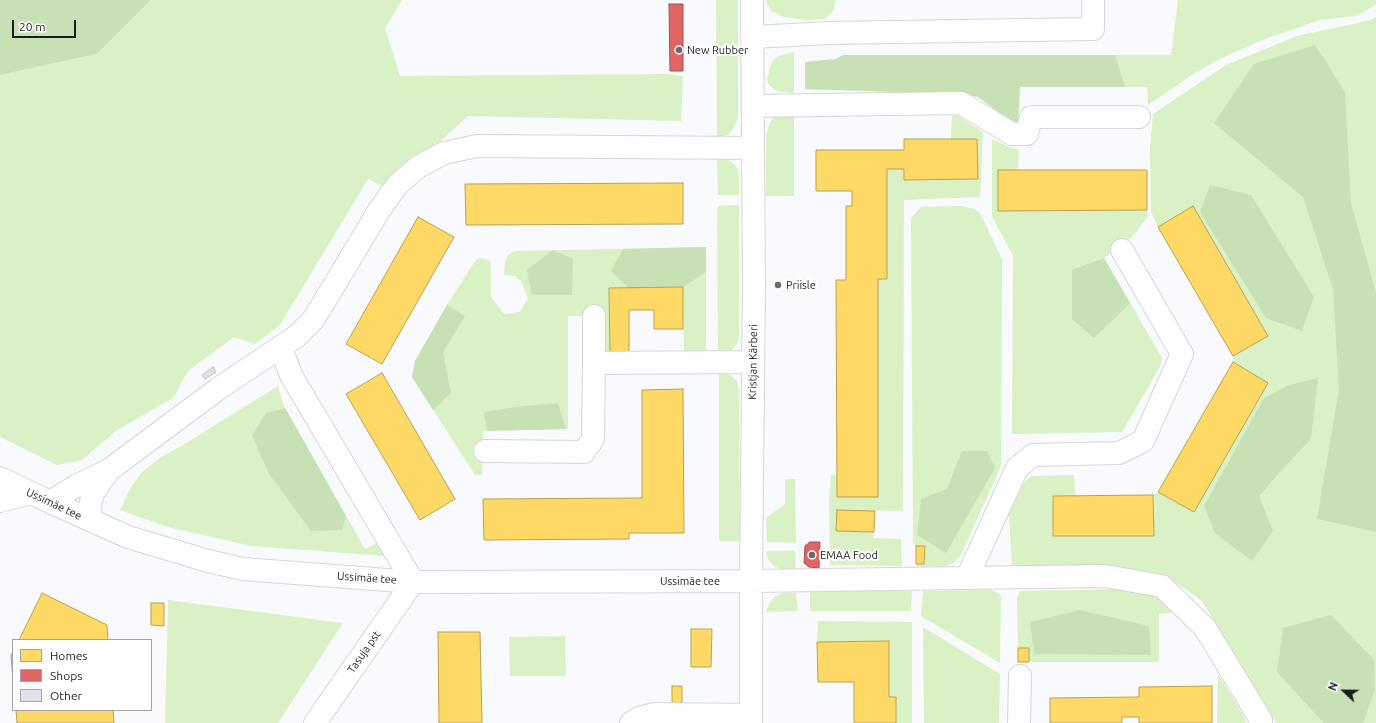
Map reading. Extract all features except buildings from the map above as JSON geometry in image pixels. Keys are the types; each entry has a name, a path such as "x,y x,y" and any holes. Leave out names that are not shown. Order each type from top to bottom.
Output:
{"street":[{"name":"Kristjan Kärberi","path":"751,719 753,362 752,0"},
{"path":"753,37 829,33 1093,29 1093,0"},
{"path":"753,106 961,103 1012,134 1027,134 1031,117 1139,117"},
{"path":"0,501 40,498 76,486 109,470 218,389 297,336 313,320 378,212 397,186 418,167 444,153 477,146 753,148"},
{"path":"967,578 1017,468 1033,456 1120,454 1143,441 1182,354 1122,250"},
{"path":"485,451 584,452 593,439 594,316"},
{"path":"281,348 290,375 413,582"},
{"path":"594,363 753,362"},
{"path":"91,520 90,506 94,493 109,470"},
{"name":"Ussimäe tee","path":"0,478 40,498 128,537 208,561 243,569 413,582 751,581 1105,576 1162,586 1205,628 1262,723"},
{"name":"Tasuja pst","path":"315,723 413,582"},
{"path":"1019,723 1020,676"},
{"path":"631,723 640,718 655,714 751,719"}],"green space":[{"path":"0,0 151,0 97,54 0,75"},
{"path":"151,0 402,0 385,28 400,76 667,74 683,76 681,121 468,116 436,145 406,162 386,188 368,179 280,325 255,344 234,337 188,371 173,398 116,431 82,460 57,465 0,437 0,75 97,54"},
{"path":"716,0 738,0 738,118 733,129 728,135 717,137"},
{"path":"766,0 835,0 835,3 833,11 825,19 806,20 783,17 771,11"},
{"path":"1178,0 1376,0 1376,5 1356,16 1320,20 1265,39 1224,57 1193,74 1148,105 1147,87 1020,87 1018,122 1012,122 978,97 965,94 805,89 805,62 836,59 843,55 1171,55"},
{"path":"1376,17 1376,723 1276,723 1202,601 1177,583 1155,575 1012,569 1009,513 1025,481 1032,476 1074,475 1075,495 1053,496 1054,536 1153,536 1153,495 1158,492 1194,512 1268,383 1233,362 1233,356 1268,335 1193,207 1158,227 1151,212 1150,148 1153,114 1226,65 1297,36 1371,20"},
{"path":"1315,45 1345,92 1351,203 1376,293 1376,532 1317,519 1339,389 1333,289 1303,197 1214,123 1254,64"},
{"path":"794,52 794,93 775,90 769,85 767,80 773,60 779,56"},
{"path":"843,55 1115,55 1125,87 1020,87 1018,122 1012,122 978,97 965,94 805,89 805,62 836,59"},
{"path":"779,115 794,115 794,196 766,196 766,136 770,122 774,117"},
{"path":"957,115 983,132 980,197 904,200 903,511 837,510 837,531 874,532 874,538 901,539 902,566 830,565 829,501 831,475 837,475 837,497 878,497 878,279 887,279 887,169 904,169 904,180 978,179 977,139 951,139 952,116"},
{"path":"992,139 1019,150 1018,170 998,171 998,211 1147,210 1148,216 1132,237 1104,258 1162,358 1160,367 1122,432 1012,434 1013,256 992,216"},
{"path":"727,159 738,169 739,195 718,195 717,160"},
{"path":"1210,185 1251,195 1314,297 1302,331 1266,318 1200,212"},
{"path":"739,205 739,335 738,341 732,350 728,352 718,352 717,209 719,206"},
{"path":"961,206 975,209 981,215 1002,259 1001,466 961,555 953,563 943,567 916,566 916,564 924,564 925,546 916,546 913,542 911,218 921,207"},
{"path":"706,247 706,353 684,354 683,287 609,288 610,353 604,353 604,316 568,316 568,429 483,431 482,475 475,475 412,377 415,361 447,305 475,261 480,258 489,260 491,264 491,297 504,314 520,312 528,298 521,281 515,276 504,275 505,261 508,255 515,251"},
{"path":"706,247 706,272 683,287 629,288 611,271 623,249"},
{"path":"553,250 573,259 572,295 532,295 527,270"},
{"path":"1104,258 1130,303 1094,338 1072,319 1072,270"},
{"path":"447,305 465,316 443,352 451,393 433,410 412,377 415,361"},
{"path":"719,373 725,373 737,381 739,391 740,541 720,541 719,538"},
{"path":"1318,378 1311,439 1259,496 1273,531 1252,561 1215,533 1204,506 1264,398 1289,385"},
{"path":"278,386 283,404 365,549 379,542 386,556 252,546 168,527 120,510 131,487 142,472 161,457"},
{"path":"558,403 566,429 487,431 484,412 523,406"},
{"path":"285,408 346,516 342,530 311,531 269,474 252,435 266,413"},
{"path":"962,451 987,451 995,468 946,553 917,535 921,499 947,489"},
{"path":"785,479 795,479 796,543 767,542 766,518 785,504"},
{"path":"766,551 795,551 796,571 780,569 774,566 768,559"},
{"path":"1130,589 1162,598 1178,612 1159,614 1159,662 1029,662 1029,648 1018,648 1017,599 1020,591"},
{"path":"990,590 1001,596 1000,663 921,616 923,591"},
{"path":"810,591 912,591 911,611 810,611"},
{"path":"783,593 796,593 798,611 766,612 769,604 775,596"},
{"path":"168,600 343,623 278,723 165,723"},
{"path":"1080,610 1149,626 1151,655 1034,654 1030,622"},
{"path":"1331,615 1374,660 1375,690 1363,723 1324,723 1277,672 1283,628"},
{"path":"818,621 912,622 912,723 896,723 896,697 889,697 889,641 817,642"},
{"path":"923,627 1000,674 999,723 924,723"},
{"path":"565,636 566,676 510,676 509,637"},
{"path":"1218,674 1245,718 1246,723 1217,723"}],"place":[{"name":"New Rubber","path":"679,50"},
{"name":"Priisle","path":"778,285"},
{"name":"EMAA Food","path":"812,555"}]}
